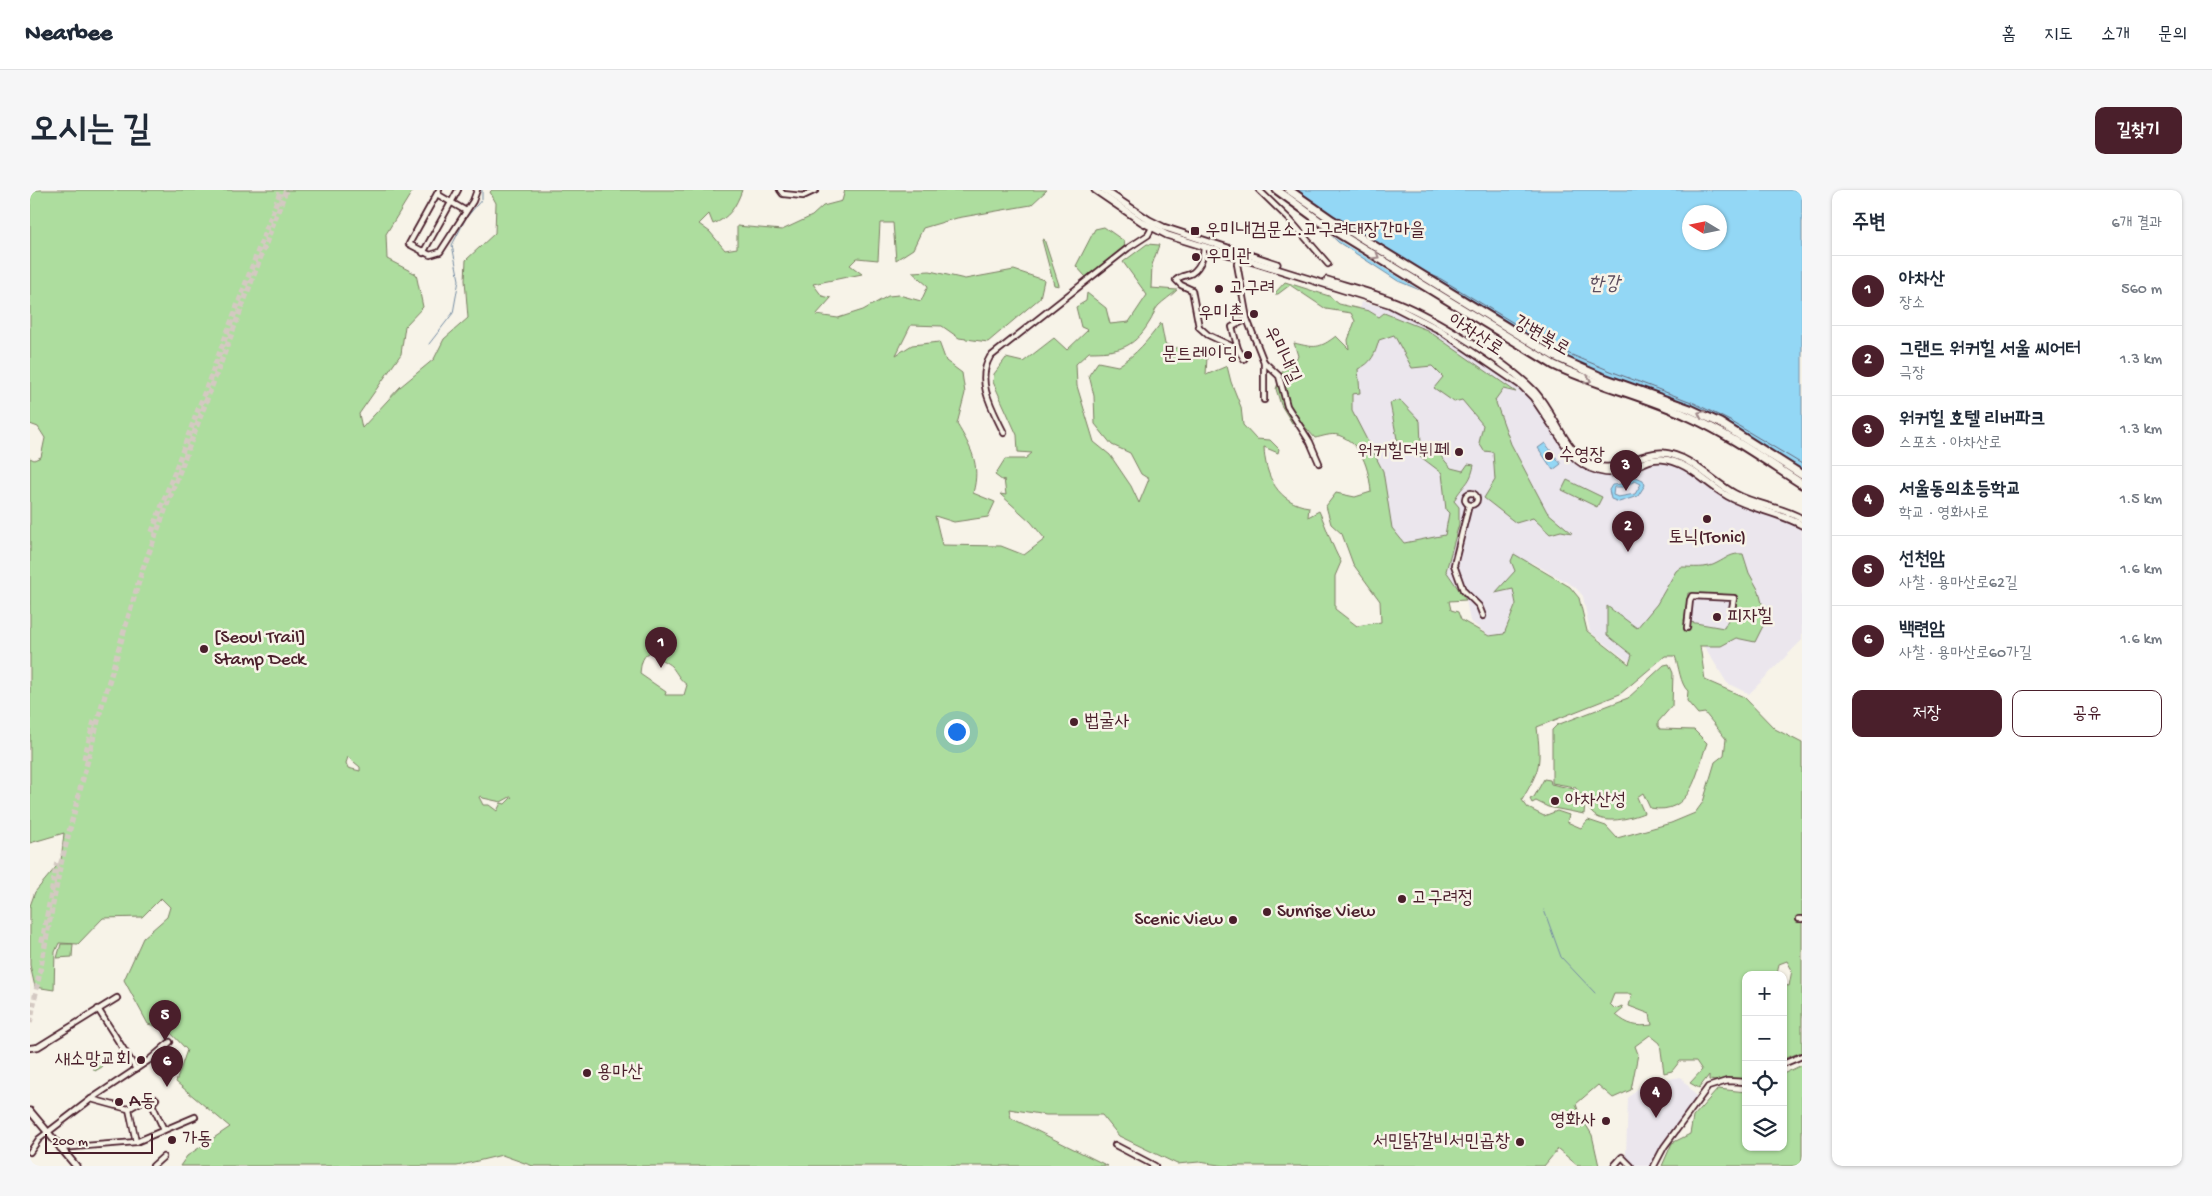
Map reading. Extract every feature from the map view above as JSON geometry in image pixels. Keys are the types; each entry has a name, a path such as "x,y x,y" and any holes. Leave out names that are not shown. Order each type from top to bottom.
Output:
{"highway":[{"name":"강변북로","path":"1277,190 1325,225 1531,346 1580,368 1690,408 1720,423 1802,475"},
{"name":"강변북로","path":"1289,190 1332,220 1577,376 1697,420 1736,441 1802,484"}],"main road":[{"name":"아차산로","path":"1095,190 1162,230 1204,246 1388,299 1446,328 1495,361 1537,394 1571,446 1588,462 1605,468 1614,467 1647,455 1669,454 1691,465 1735,494 1778,508 1802,519"},
{"name":"아차산로","path":"1104,190 1130,211"},
{"name":"아차산로","path":"1162,230 1389,304 1440,330 1522,386 1533,397 1572,454 1579,462 1589,468 1602,472 1616,473 1629,470 1651,459 1674,461 1739,502 1785,516 1802,525"},
{"path":"31,1112 73,1165"}],"street":[{"path":"423,253 458,190"},
{"path":"466,211 451,203 438,192 409,244 430,255 440,252 466,211 477,190"},
{"path":"780,190 783,194 803,196 816,190"},
{"path":"1259,190 1290,220 1328,264"},
{"path":"1004,433 986,392 984,375 990,357 1128,248 1148,236 1153,226"},
{"path":"1204,246 1204,258 1192,273 1180,276 1176,280 1181,286 1192,290 1198,327 1208,335 1238,349"},
{"name":"우미내길","path":"1239,255 1237,264 1247,319 1264,362 1279,376 1287,406 1310,442 1319,463"},
{"path":"1244,359 1238,349 1232,327 1247,319"},
{"path":"1264,362 1264,400"},
{"path":"1469,505 1454,565 1463,590 1479,606 1483,616"},
{"path":"1687,628 1692,596 1734,598 1732,609"},
{"path":"30,1048 38,1047 117,998"},
{"path":"98,1009 136,1070"},
{"path":"30,1152 39,1139 91,1099 136,1070 170,1042"},
{"path":"1787,1062 1802,1056"},
{"path":"1654,1166 1664,1147 1708,1086 1728,1081 1742,1082"},
{"path":"91,1099 128,1109 144,1100 149,1100 164,1130"},
{"path":"152,1104 156,1099"},
{"path":"128,1109 136,1142"},
{"path":"60,1148 136,1142 195,1116"},
{"path":"1116,1145 1155,1166"},
{"path":"153,1166 163,1157"},
{"path":"1614,1166 1622,1158 1631,1166"}],"shaded area":[{"path":"1361,302 1388,308 1434,329 1521,388 1531,398 1578,465 1603,475 1616,475 1651,461 1667,461 1679,465 1725,497 1784,519 1802,528 1802,640 1749,694 1727,683 1706,649 1687,628 1640,662 1628,661 1590,632 1583,596 1575,587 1531,562 1504,634 1489,636 1470,621 1466,600 1446,571 1394,543 1352,411 1357,319"},
{"path":"1681,1077 1698,1098 1662,1145 1651,1166 1635,1166 1626,1156 1628,1098 1643,1083"}],"green space":[{"path":"30,190 413,190 386,234 387,259 416,274 423,307 405,326 401,354 359,414 362,428 400,387 434,359 444,339 468,318 465,280 466,260 495,233 496,203 490,192 492,190 742,190 734,207 723,219 713,224 709,214 699,224 710,232 725,250 737,248 737,226 782,230 812,216 823,206 842,201 845,190 1047,190 1031,205 957,218 923,228 913,249 896,260 893,223 880,223 878,260 857,258 850,265 862,274 813,284 822,296 831,298 816,315 838,318 863,310 888,296 899,295 921,301 928,286 912,272 930,271 965,279 1014,270 1044,280 1040,298 988,342 959,338 942,326 911,325 896,355 912,345 939,342 946,361 962,373 965,393 957,424 967,441 975,465 976,473 973,493 995,502 988,517 954,522 935,516 942,545 1001,546 1024,555 1045,539 1031,522 1000,494 1006,495 1004,479 1003,481 995,475 1005,459 1025,459 1032,453 1018,452 1017,435 993,382 994,374 1006,358 1023,362 1054,338 1067,350 1088,330 1081,327 1076,307 1086,301 1087,293 1106,308 1110,324 1129,322 1147,295 1123,262 1147,244 1159,245 1152,265 1151,288 1177,290 1158,306 1143,332 1130,344 1116,350 1089,352 1076,364 1077,386 1094,442 1110,455 1131,486 1139,503 1149,479 1141,474 1130,453 1112,445 1095,424 1094,396 1089,375 1098,362 1118,366 1131,357 1161,323 1165,344 1176,348 1187,347 1190,359 1207,357 1206,375 1227,366 1241,407 1243,425 1256,439 1270,440 1279,449 1278,453 1264,447 1267,468 1275,486 1289,500 1309,507 1308,517 1319,511 1341,562 1335,576 1335,609 1357,626 1381,622 1380,601 1353,564 1342,534 1331,524 1326,506 1336,493 1355,497 1371,492 1363,458 1353,444 1338,435 1315,438 1300,421 1292,423 1281,405 1276,389 1283,370 1291,366 1298,356 1294,343 1316,346 1336,336 1349,349 1348,340 1355,321 1351,313 1326,309 1290,285 1278,294 1274,294 1285,282 1329,296 1339,304 1369,311 1379,317 1384,313 1427,330 1516,392 1503,389 1495,400 1511,444 1547,512 1572,533 1561,531 1550,534 1533,518 1516,523 1484,498 1495,480 1493,452 1484,451 1479,443 1483,425 1462,400 1454,402 1434,388 1443,377 1432,366 1412,368 1394,335 1379,340 1372,358 1367,364 1358,369 1360,393 1352,394 1352,411 1383,471 1392,528 1404,543 1445,535 1449,513 1446,510 1442,473 1397,439 1390,403 1400,400 1420,421 1421,444 1440,455 1451,468 1463,471 1468,464 1474,465 1468,481 1454,501 1459,507 1459,524 1446,571 1466,600 1449,601 1451,610 1458,612 1461,620 1489,636 1504,634 1516,604 1513,589 1495,593 1515,571 1511,561 1514,554 1570,587 1579,598 1587,631 1629,664 1632,655 1607,635 1607,606 1637,628 1657,604 1676,571 1681,567 1709,566 1732,555 1743,554 1749,573 1759,591 1766,620 1755,642 1736,638 1721,646 1700,646 1705,680 1744,697 1775,729 1802,743 1802,1052 1787,1058 1787,986 1789,986 1792,970 1787,961 1779,964 1778,971 1742,971 1742,1078 1717,1081 1709,1080 1709,1075 1699,1088 1690,1083 1702,1070 1696,1061 1680,1061 1672,1071 1664,1073 1660,1043 1650,1035 1635,1046 1638,1054 1631,1090 1613,1098 1598,1085 1576,1104 1592,1135 1599,1166 1578,1166 1558,1149 1544,1166 1226,1166 1199,1162 1177,1164 1119,1136 1102,1115 1046,1115 1009,1109 1011,1118 1108,1166 533,1166 502,1155 457,1166 180,1166 187,1156 230,1127 176,1082 187,1050 168,1030 148,1024 124,980 143,938 167,917 170,907 161,898 142,917 103,918 78,944 59,943 55,952 54,990 35,987 30,965 30,906 35,892 61,861 64,833 30,843 30,458 34,460 41,457 45,438 38,427 30,424","holes":["1688,593 1737,596 1735,606 1724,628 1684,621","654,651 660,659 672,667 687,685 684,695 665,695 666,692 640,674 642,663 650,652","1665,656 1675,656 1681,679 1688,691 1687,701 1698,714 1705,713 1726,739 1724,755 1715,762 1703,802 1695,813 1671,823 1617,838 1606,826 1588,820 1581,828 1567,822 1569,815 1557,811 1544,816 1528,808 1522,800 1533,780 1538,765 1537,727 1620,694","348,757 360,767 360,771 348,768 346,763","479,797 501,802 512,797 505,804 501,803 497,811 489,805 483,805","1614,994 1632,994 1629,1006 1650,1014 1652,1025 1641,1026 1628,1023 1616,1015 1623,1009 1622,1006 1615,1009 1610,1004"]},
{"path":"1104,227 1124,241 1125,246 1086,277 1076,266 1095,229"},
{"path":"1044,239 1059,286 1054,285 1042,240"},
{"path":"1567,480 1602,497 1597,507 1562,490"},
{"path":"1669,664 1673,673 1672,706 1658,722 1658,726 1660,729 1694,730 1707,743 1690,790 1684,799 1664,809 1650,808 1643,793 1637,797 1644,813 1618,820 1597,817 1592,813 1575,787 1552,783 1552,730 1557,725 1628,698 1664,665"},
{"path":"1544,779 1550,780 1551,784 1574,789 1585,803 1584,814 1548,807 1536,801 1532,803 1530,799 1534,797"},
{"path":"61,944 73,944 72,957 57,958"},
{"path":"93,1054 102,1067 95,1071 87,1058"},
{"path":"1802,1065 1802,1166 1662,1166 1672,1143 1690,1134 1693,1117 1718,1089 1742,1092 1742,1151 1787,1151 1787,1072"}],"water":[{"name":"한강","path":"1284,190 1802,190 1802,486 1723,438 1432,295 1398,281 1338,242"},
{"name":"수영장","path":"1545,443 1561,464 1553,470 1538,448"},
{"path":"1636,477 1643,480 1645,485 1638,496 1619,502 1611,499 1609,490 1612,485 1621,484","holes":["1635,481 1641,484 1635,494 1618,497 1613,495 1614,487 1623,487"]}],"pier":[{"path":"1281,190 1294,190 1330,216 1554,352 1577,364 1682,401 1741,431 1802,470 1802,489 1733,446 1688,422 1605,392 1546,367 1323,231"}],"waterway":[{"path":"429,344 453,313 459,280 452,245 466,218 482,199 482,190"},
{"path":"1544,910 1561,957 1595,993"}],"tunnel":[{"path":"152,532 281,190"},
{"path":"30,1023 60,867 102,705 142,571 286,190"},
{"path":"84,759 95,718"},
{"path":"42,942 57,863"}],"place":[{"name":"우미내검문소.고구려대장간마을","path":"1195,231"},
{"name":"우미관","path":"1196,257"},
{"name":"고구려","path":"1219,289"},
{"name":"우미촌","path":"1254,314"},
{"name":"문트레이딩","path":"1248,355"},
{"name":"워커힐더뷔페","path":"1459,452"},
{"name":"수영장","path":"1549,456"},
{"name":"워커힐 호텔 리버파크","path":"1626,491"},
{"name":"토닉(Tonic)","path":"1707,519"},
{"name":"그랜드 워커힐 서울 씨어터","path":"1628,552"},
{"name":"피자힐","path":"1717,617"},
{"name":"[Seoul Trail] Stamp Deck","path":"204,649"},
{"name":"아차산","path":"661,668"},
{"name":"법굴사","path":"1074,722"},
{"name":"아차산성","path":"1555,801"},
{"name":"고구려정","path":"1402,899"},
{"name":"Sunrise View","path":"1267,912"},
{"name":"Scenic View","path":"1233,920"},
{"name":"선천암","path":"165,1041"},
{"name":"새소망교회","path":"141,1060"},
{"name":"용마산","path":"587,1073"},
{"name":"백련암","path":"167,1087"},
{"name":"A동","path":"119,1102"},
{"name":"서울동의초등학교","path":"1656,1118"},
{"name":"영화사","path":"1606,1121"},
{"name":"가동","path":"172,1140"},
{"name":"서민닭갈비서민곱창","path":"1520,1142"}]}
